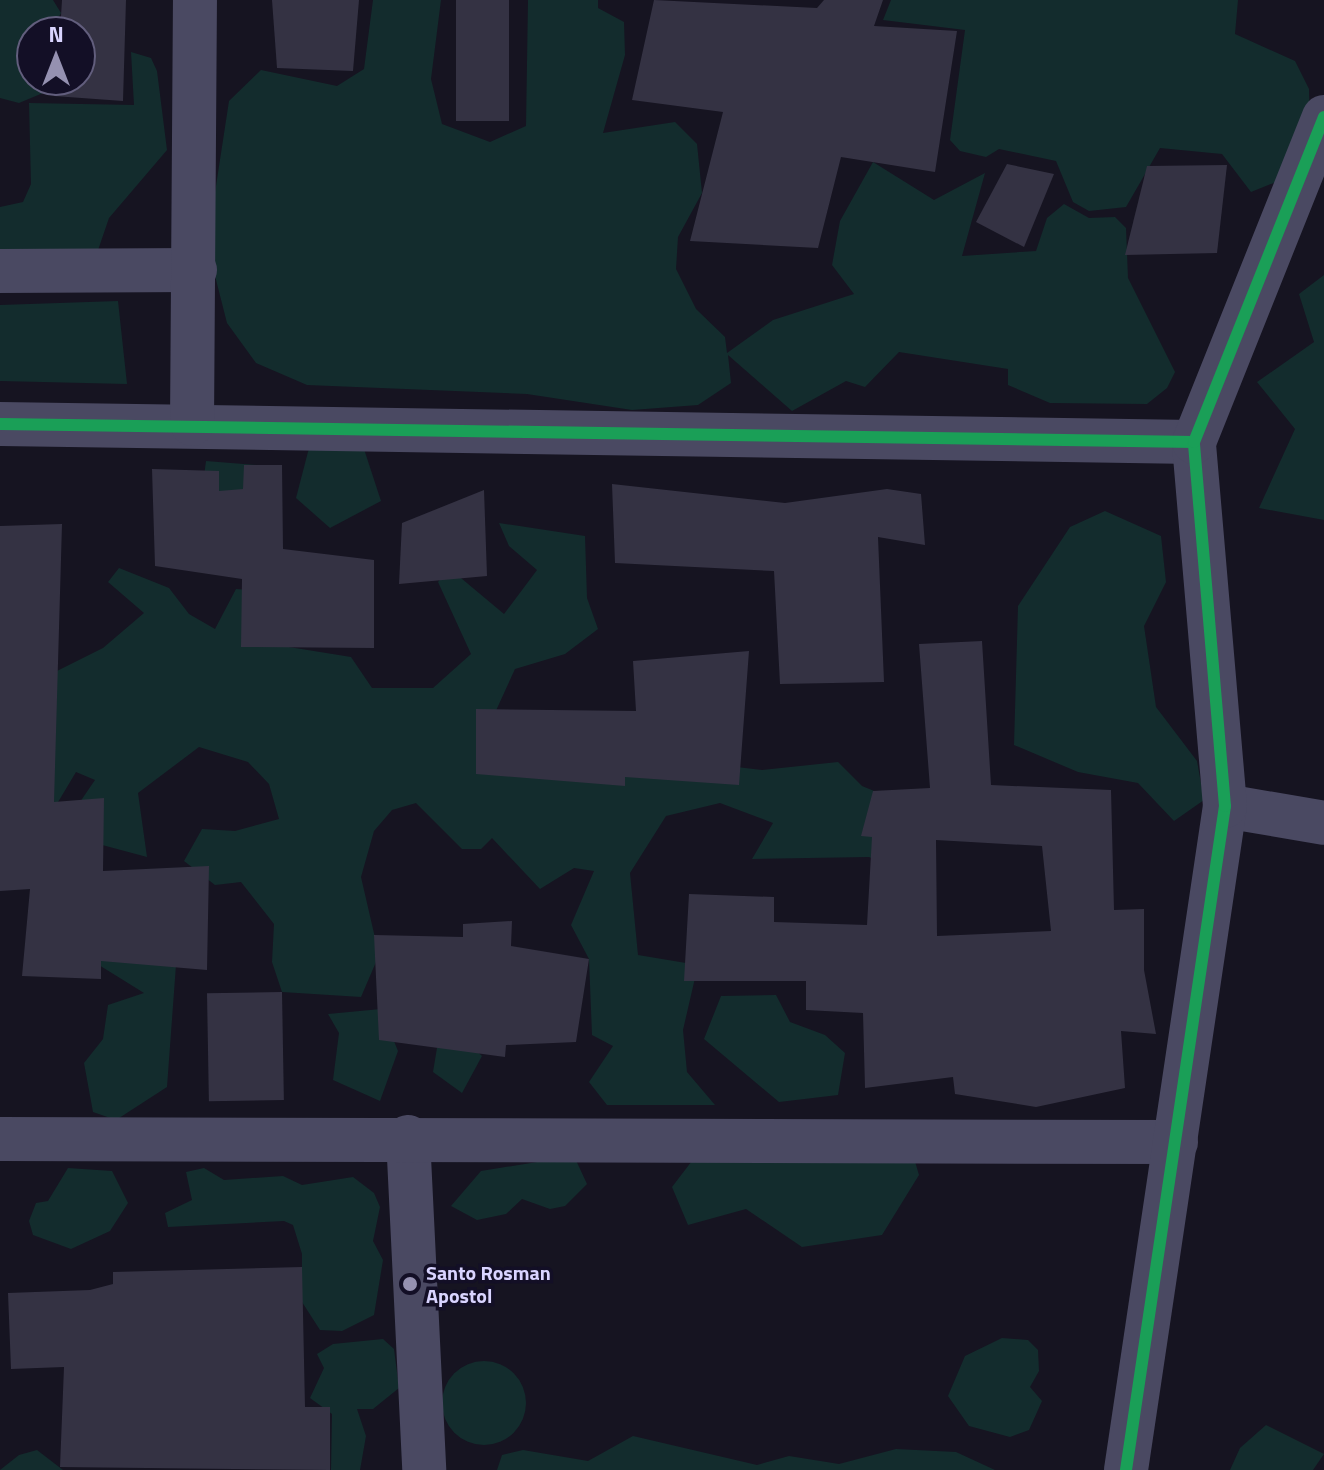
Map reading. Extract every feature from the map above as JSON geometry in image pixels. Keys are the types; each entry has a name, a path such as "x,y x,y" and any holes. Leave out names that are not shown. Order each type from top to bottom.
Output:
{"street":[{"path":"192,424 195,0"},
{"path":"1126,1470 1225,806 1194,442 1324,117"},
{"path":"0,271 195,270"},
{"path":"0,424 192,424 1194,442"},
{"path":"1225,806 1324,823"},
{"path":"0,1139 408,1137 1176,1142"},
{"path":"408,1137 424,1470"}],"green space":[{"path":"0,0 53,0 61,13 59,16 16,16 16,96 36,96 19,103 0,98"},
{"path":"373,0 441,0 431,79 442,124 490,142 526,126 528,0 598,0 598,8 624,22 625,55 603,133 675,122 697,144 702,193 678,237 676,269 696,309 725,337 727,353 773,320 854,294 832,265 840,221 873,162 934,200 985,173 962,256 1036,251 1047,218 1064,204 1089,218 1115,217 1126,228 1128,278 1175,372 1167,388 1147,404 1050,403 1008,385 1008,369 899,352 865,387 846,381 792,411 728,355 731,383 698,405 632,410 527,394 307,385 256,363 227,323 213,268 212,212 229,101 261,70 337,86 364,69"},
{"path":"891,0 1238,0 1235,34 1295,61 1309,89 1310,130 1276,182 1251,192 1222,154 1160,148 1126,207 1089,211 1073,202 1056,161 999,149 986,157 960,151 950,140 965,30 883,20"},
{"path":"131,52 151,58 157,71 167,150 109,218 95,259 0,255 0,207 23,202 31,184 29,103 134,105"},
{"path":"1324,275 1324,520 1259,508 1295,429 1257,382 1314,342 1299,294"},
{"path":"118,301 127,384 0,381 0,305"},
{"path":"309,448 364,449 381,501 330,528 296,498"},
{"path":"206,461 257,465 266,507 197,528"},
{"path":"1105,511 1161,536 1166,582 1144,626 1156,707 1197,761 1204,800 1174,821 1138,783 1078,772 1014,745 1018,606 1070,527"},
{"path":"499,523 585,536 587,598 598,629 565,654 515,669 494,715 661,758 762,770 838,762 862,786 930,814 906,873 869,857 752,859 773,823 720,803 666,816 630,873 638,955 698,965 683,1030 687,1072 715,1105 607,1105 589,1082 613,1046 592,1035 589,959 571,925 594,871 574,868 540,889 492,838 481,849 462,849 416,803 392,810 374,831 361,877 379,955 361,997 282,992 272,962 274,924 241,882 215,885 184,861 202,829 235,831 279,819 269,784 248,762 199,747 138,793 147,857 91,842 69,818 95,780 76,772 33,844 47,676 103,648 144,613 108,582 119,568 169,588 189,614 215,629 236,589 265,591 289,647 351,657 372,688 433,688 471,654 438,582 449,568 504,614 537,570 509,546"},
{"path":"86,957 176,965 167,1087 116,1120 93,1112 84,1063 103,1039 108,1005 144,993"},
{"path":"776,995 790,1022 825,1035 845,1053 838,1095 779,1102 704,1039 721,996"},
{"path":"381,1009 398,1051 380,1101 333,1080 339,1033 328,1014"},
{"path":"442,1018 482,1056 462,1093 433,1072"},
{"path":"698,1153 914,1158 919,1175 882,1235 802,1247 746,1209 688,1225 672,1187"},
{"path":"574,1156 587,1184 565,1206 550,1209 522,1199 506,1214 477,1220 451,1206 481,1171"},
{"path":"68,1168 112,1171 128,1203 110,1231 71,1249 33,1235 29,1221 36,1203 48,1201"},
{"path":"204,1168 224,1180 283,1176 302,1185 353,1177 374,1193 380,1207 373,1241 383,1260 374,1315 342,1331 320,1330 302,1302 302,1254 293,1225 284,1221 168,1227 165,1213 192,1200 186,1172"},
{"path":"1002,1338 1028,1340 1038,1350 1039,1371 1030,1387 1042,1401 1029,1430 1010,1437 969,1426 948,1396 965,1356"},
{"path":"383,1339 394,1349 399,1388 373,1409 357,1409 366,1436 360,1470 331,1470 332,1414 310,1398 324,1368 317,1354 333,1344"},
{"path":"484,1361 500,1364 514,1373 523,1387 526,1403 523,1419 514,1433 500,1442 484,1445 468,1442 454,1433 445,1419 442,1403 445,1387 454,1373 468,1364"},
{"path":"1266,1425 1324,1454 1313,1470 1230,1470 1240,1448"},
{"path":"633,1436 757,1465 789,1456 839,1464 896,1449 956,1452 995,1470 497,1470 502,1455 523,1450 588,1461"},
{"path":"37,1450 63,1470 0,1470 19,1455"}],"building":[{"path":"62,0 126,0 123,101 54,96 96,96 96,16 61,16"},
{"path":"272,0 359,0 353,71 277,68"},
{"path":"456,0 509,0 509,121 456,121"},
{"path":"654,0 817,8 824,0 883,0 874,26 957,31 935,172 841,157 818,248 690,241 723,112 632,100"},
{"path":"1007,164 1054,174 1024,247 976,222"},
{"path":"1227,165 1217,253 1125,255 1147,166"},
{"path":"244,465 282,465 283,549 374,560 374,648 241,647 242,579 155,566 152,469 219,471 219,491 243,489"},
{"path":"612,484 785,503 887,489 921,494 925,545 878,537 884,682 780,684 774,571 615,563"},
{"path":"484,490 487,576 399,584 402,523"},
{"path":"62,524 54,802 104,798 103,871 209,866 207,970 101,961 101,979 22,976 30,889 0,891 0,526"},
{"path":"982,641 991,785 1111,790 1114,910 1144,909 1144,970 1156,1034 1121,1031 1125,1088 1036,1107 955,1094 953,1077 865,1088 863,1013 806,1010 806,981 684,981 689,894 774,897 774,922 867,925 872,837 861,836 873,791 930,788 919,644","holes":["936,840 1042,846 1051,931 937,936"]},
{"path":"749,651 739,785 625,777 625,786 476,774 476,709 636,711 633,661"},
{"path":"512,921 511,946 589,959 576,1042 506,1045 505,1057 379,1040 374,935 463,937 463,924"},
{"path":"282,992 284,1100 209,1101 207,993"},
{"path":"302,1267 305,1407 330,1407 330,1470 60,1467 64,1367 11,1369 8,1293 90,1290 113,1284 113,1272"}],"cycle path":[{"path":"1126,1470 1225,806 1194,442 1324,117"},
{"path":"0,424 1194,442"}],"place":[{"name":"Santo Rosman Apostol","path":"410,1284"}]}
